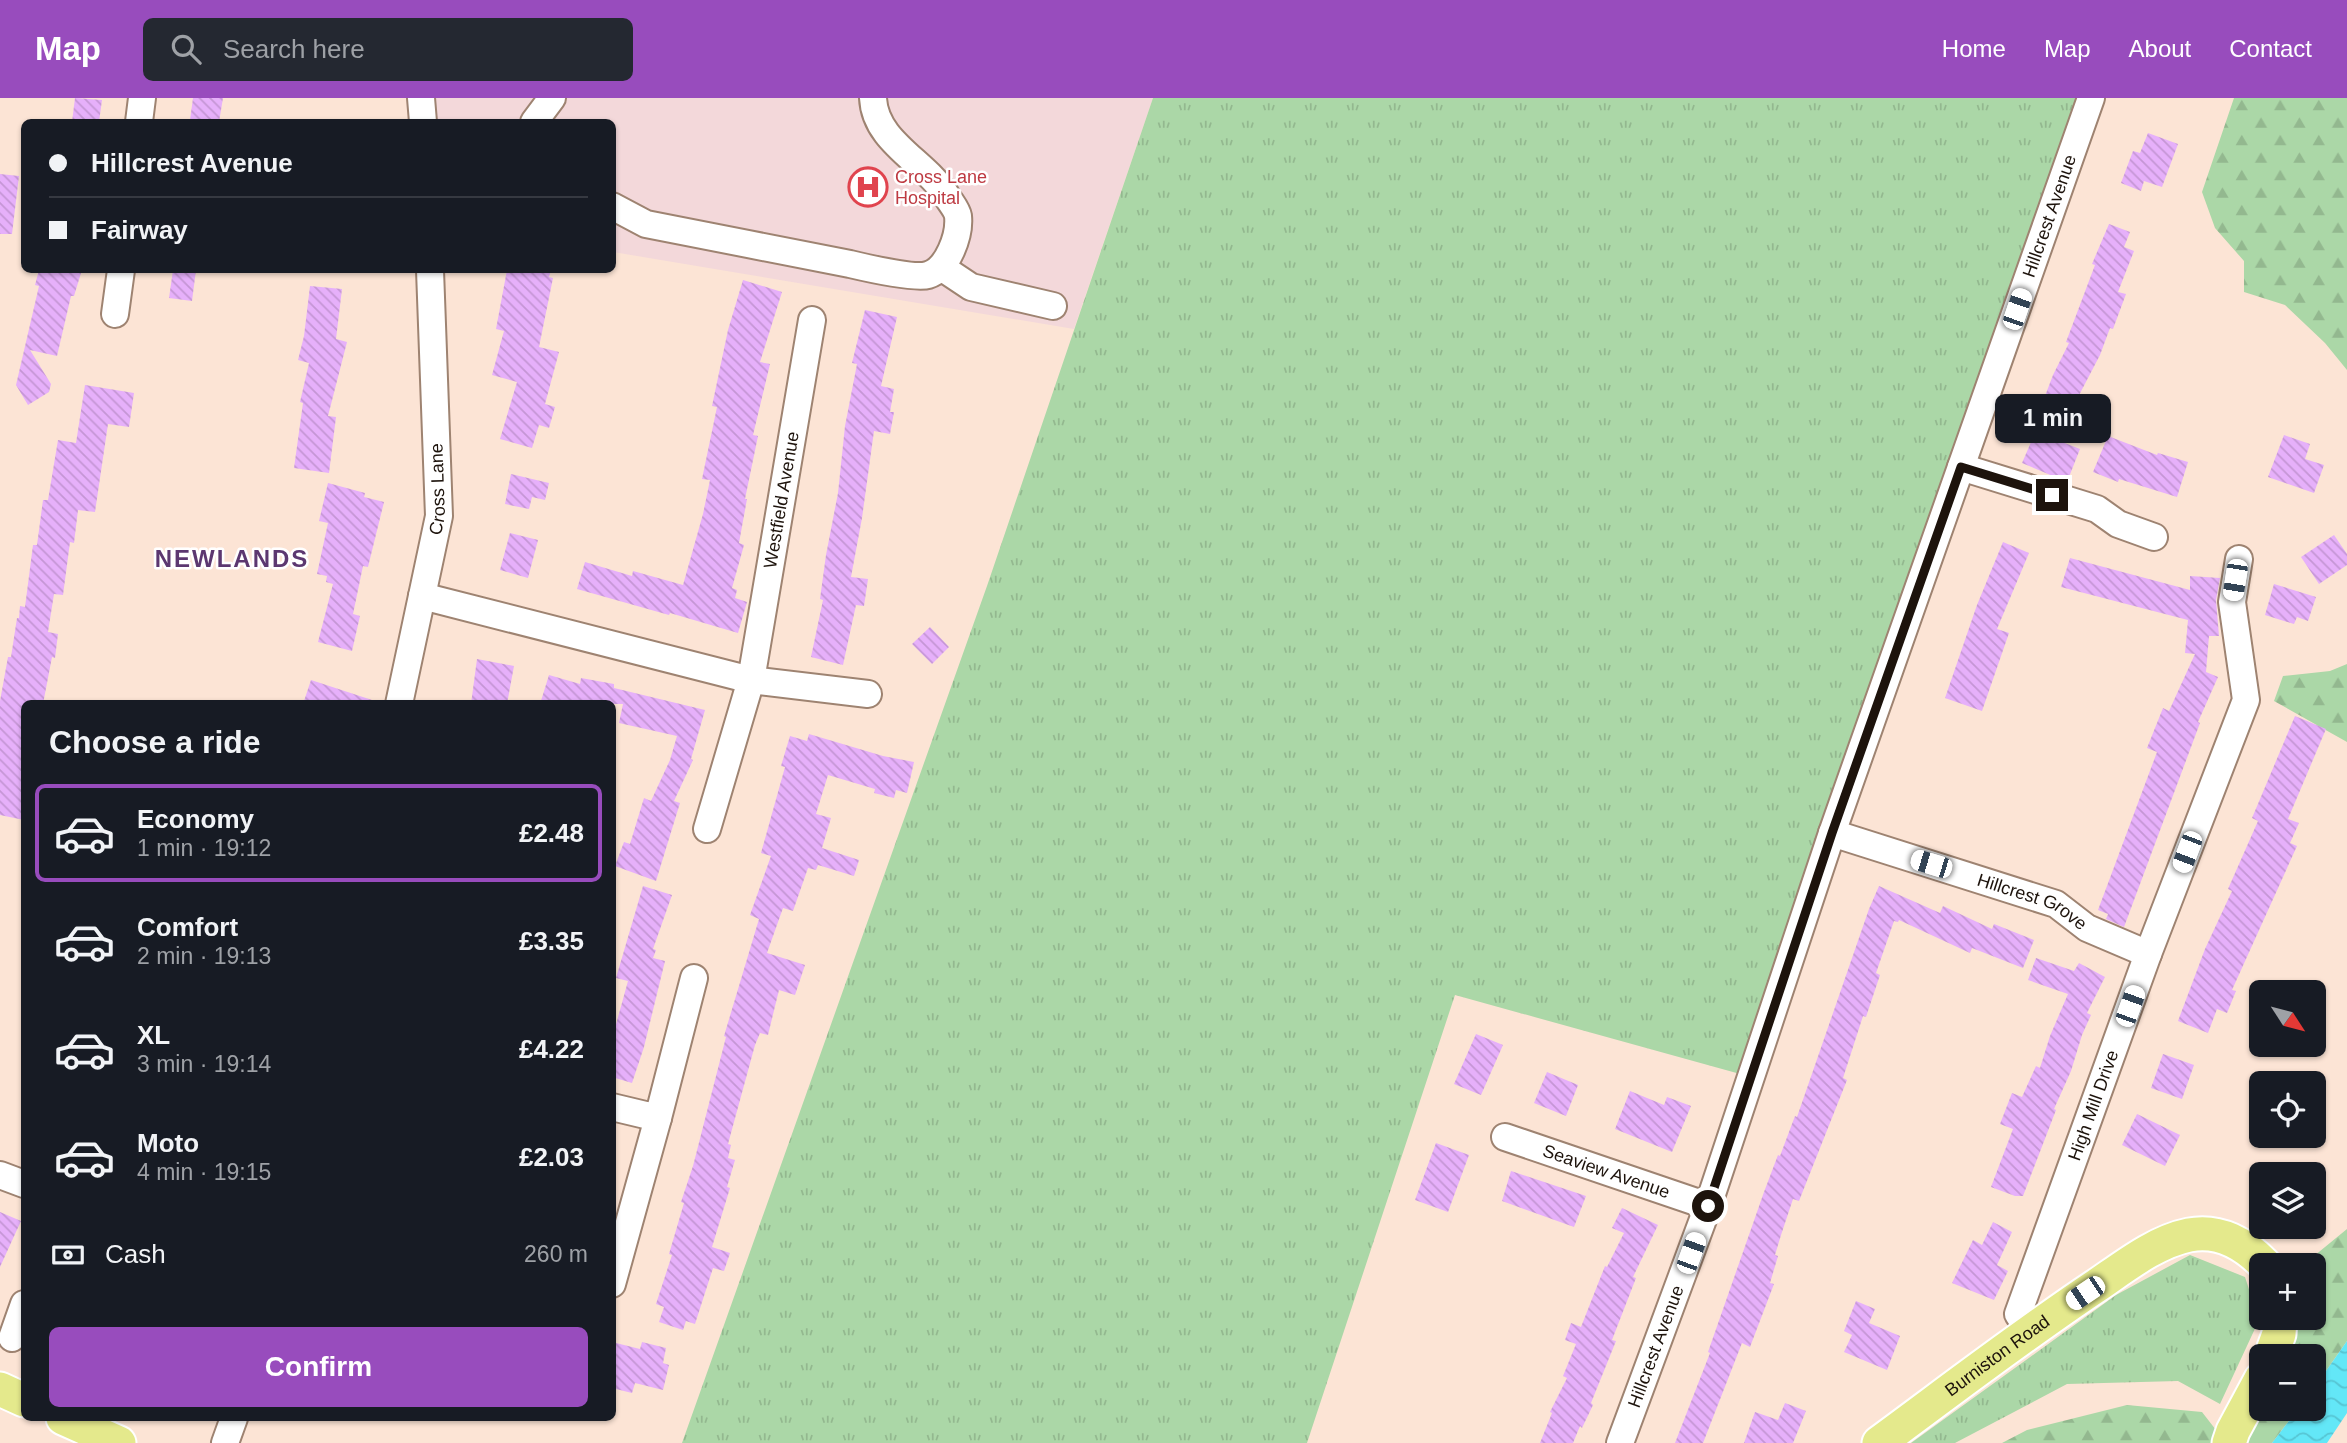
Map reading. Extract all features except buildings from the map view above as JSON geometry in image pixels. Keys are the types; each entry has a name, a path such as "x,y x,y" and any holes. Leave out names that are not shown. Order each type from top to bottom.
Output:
{"main road":[{"name":"Burniston Road","path":"1879,1443 2029,1331 2158,1247 2190,1235 2214,1234 2234,1240 2254,1253"},
{"path":"0,1389 21,1399"},
{"path":"2229,1443 2249,1401"},
{"path":"72,1421 106,1431"}],"street":[{"path":"139,119 142,98"},
{"path":"421,98 424,119"},
{"path":"536,119 552,98"},
{"path":"616,208 646,224 879,270 926,276 941,267 949,254 958,215 946,194 884,131 874,113 873,98"},
{"name":"Hillcrest Avenue","path":"1620,1443 1708,1206 1832,833 2091,98"},
{"path":"941,267 971,287 1053,306"},
{"path":"115,314 121,273"},
{"name":"Cross Lane","path":"399,700 439,516 430,273"},
{"name":"Westfield Avenue","path":"707,829 751,680 812,320"},
{"path":"1961,467 2097,509 2118,524 2154,537"},
{"name":"High Mill Drive","path":"2029,1331 2018,1314 2148,954 2246,700 2232,602 2239,559"},
{"path":"422,596 751,680 868,694"},
{"name":"Hillcrest Grove","path":"1832,833 2056,904 2087,928 2148,954"},
{"path":"616,1270 694,978"},
{"path":"616,1108 658,1118"},
{"name":"Seaview Avenue","path":"1505,1137 1708,1206"},
{"path":"0,1175 21,1183"},
{"path":"12,1338 21,1312"},
{"path":"225,1443 233,1421"}],"shaded area":[{"name":"Cross Lane Hospital","path":"421,98 1153,98 1074,329 616,253 616,119 423,119"}],"green space":[{"path":"1153,98 2091,98 1751,1077 1455,995 1307,1443 682,1443 987,586"},
{"path":"2234,98 2347,98 2347,370 2325,343 2285,305 2244,292 2244,261 2215,228 2202,192"},
{"path":"2347,664 2347,742 2274,701 2283,676 2330,671"},
{"path":"2347,1229 2347,1341 2326,1371 2326,1344 2282,1344 2284,1330 2326,1330 2326,1253 2318,1253"},
{"path":"2190,1255 2245,1277 2249,1289 2249,1330 2254,1330 2220,1404 2178,1381 2067,1384 1955,1443 1911,1443 2116,1295"},
{"path":"2127,1405 2202,1412 2216,1430 2214,1443 2002,1443 2027,1430"},
{"path":"2253,1421 2289,1421 2272,1443 2239,1443"}],"water":[{"path":"2347,1341 2347,1413 2327,1443 2272,1443 2289,1421 2326,1421 2326,1371"}],"place":[{"name":"Cross Lane Hospital","path":"868,187"}],"district":[{"name":"NEWLANDS","path":"232,559"}],"route":[{"path":"1708,1206 1832,833 1961,467 2052,495"}]}
